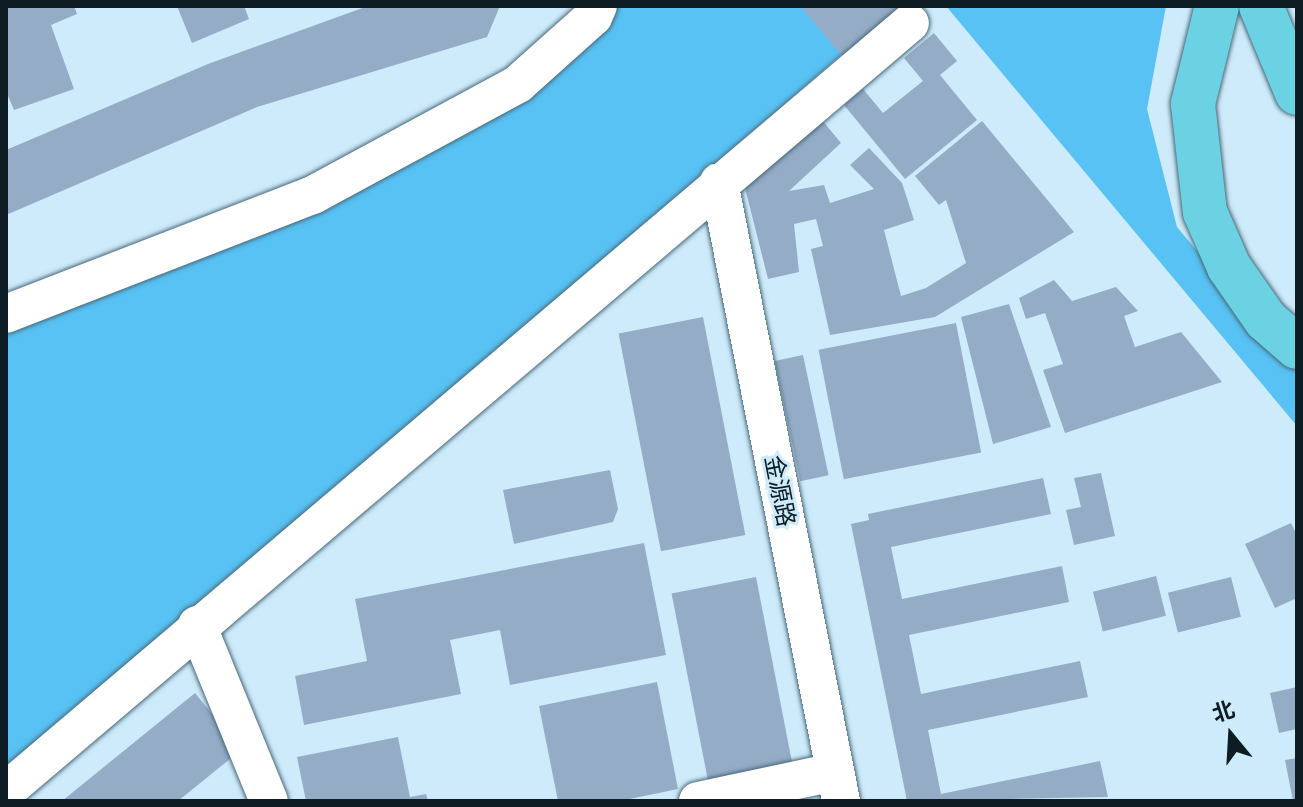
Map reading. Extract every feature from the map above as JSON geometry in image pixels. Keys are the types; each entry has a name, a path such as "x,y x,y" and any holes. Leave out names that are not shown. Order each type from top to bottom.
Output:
{"highway":[{"path":"1217,6 1193,104 1205,212 1229,267 1266,320 1297,347"},
{"path":"1261,6 1297,93"}],"street":[{"path":"6,314 313,195 518,84 593,17 598,6"},
{"path":"6,791 197,625 910,23"},
{"name":"金源路","path":"719,182 838,786"},
{"path":"197,625 269,801"},
{"path":"698,801 838,786"}],"shaded area":[{"path":"612,6 849,6 874,27 6,773 6,329 319,209"},
{"path":"946,6 1166,6 1147,109 1177,227 1282,352 1297,361 1297,426"}],"building":[{"path":"6,6 74,6 77,14 51,25 74,89 14,110 6,91"},
{"path":"177,6 244,6 249,19 192,43"},
{"path":"368,6 500,6 487,37 257,107 6,215 6,150 208,64"},
{"path":"800,6 919,6 849,64"},
{"path":"934,33 957,61 940,75 977,120 905,179 844,105 863,89 883,113 923,81 904,58"},
{"path":"822,120 841,143 789,191 824,185 830,203 874,189 850,165 869,148 902,183 914,220 884,230 901,296 926,288 966,263 946,200 939,205 915,176 982,121 1074,232 935,317 830,335 811,249 823,246 816,219 794,224 799,272 768,279 745,188"},
{"path":"1054,280 1072,301 1116,287 1138,311 1124,316 1135,347 1181,332 1222,382 1065,433 1043,370 1063,364 1045,313 1026,319 1019,298"},
{"path":"1009,304 1051,427 993,444 961,317"},
{"path":"703,317 745,535 661,551 619,333"},
{"path":"956,323 981,453 844,479 819,350"},
{"path":"803,355 829,475 800,481 775,361"},
{"path":"610,470 618,509 613,522 514,544 503,490"},
{"path":"1101,473 1115,536 1074,545 1066,510 1081,507 1074,478"},
{"path":"1043,478 1051,514 891,547 902,599 1062,566 1069,602 909,635 921,694 1080,661 1088,697 928,730 941,794 1100,761 1108,797 907,801 851,524 869,520 868,514"},
{"path":"1291,523 1297,535 1297,598 1275,608 1245,544"},
{"path":"644,543 666,655 510,685 500,630 450,640 461,694 304,725 295,676 367,661 355,599"},
{"path":"1156,576 1166,616 1103,632 1093,592"},
{"path":"756,577 792,764 708,781 672,593"},
{"path":"1231,577 1241,617 1178,633 1168,593"},
{"path":"657,682 678,789 620,801 558,801 539,706"},
{"path":"1297,687 1297,729 1279,733 1270,693"},
{"path":"195,693 241,750 178,801 62,801"},
{"path":"398,737 410,797 426,794 428,801 306,801 297,757"},
{"path":"1297,758 1297,801 1293,801 1285,760"}]}
